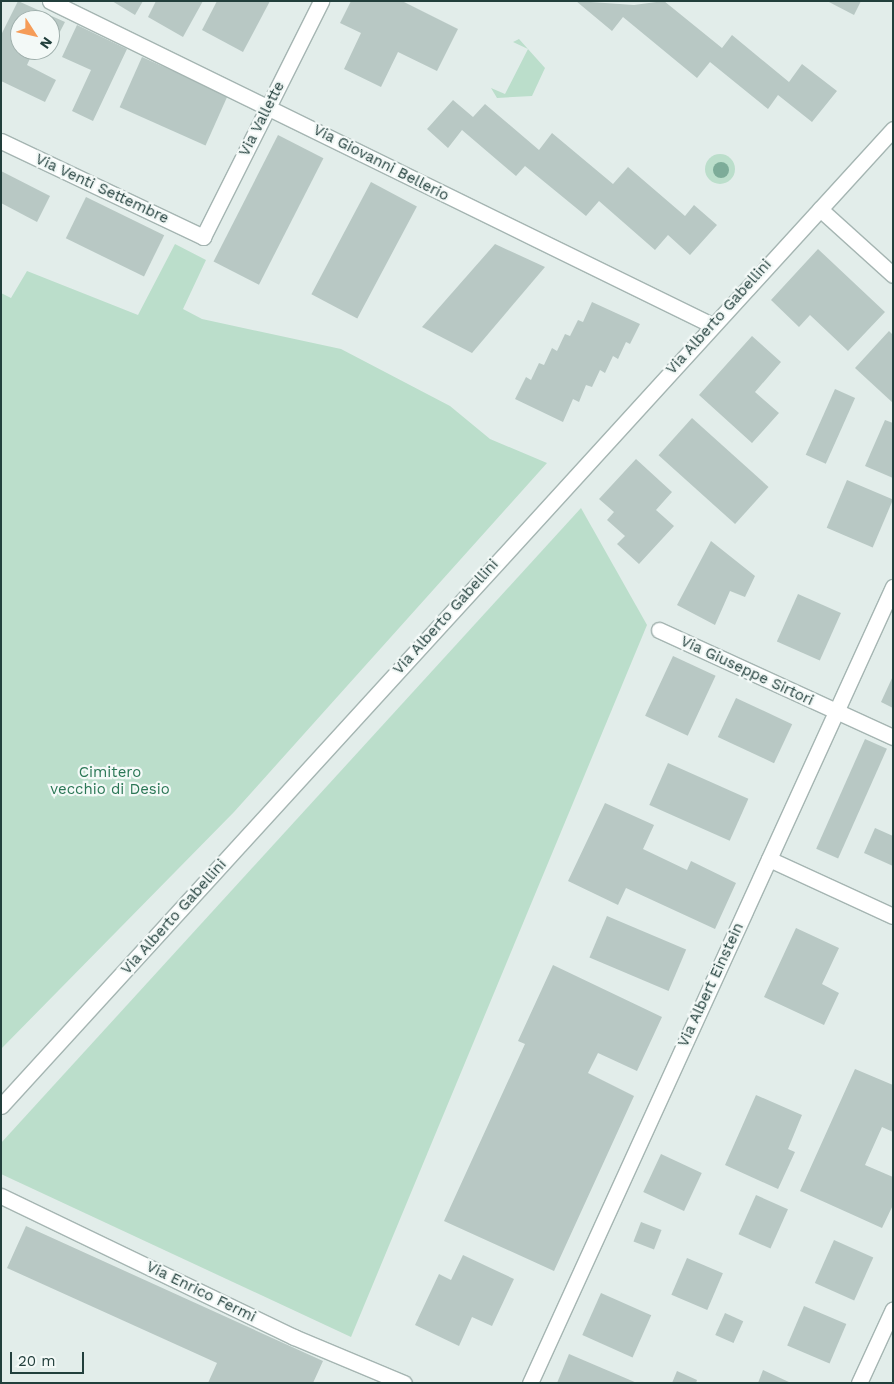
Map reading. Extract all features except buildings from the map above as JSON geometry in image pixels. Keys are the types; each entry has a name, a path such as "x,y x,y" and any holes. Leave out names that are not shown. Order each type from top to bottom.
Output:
{"street":[{"name":"Via Giovanni Bellerio","path":"50,1 712,325"},
{"name":"Via Vallette","path":"203,237 321,1"},
{"name":"Via Alberto Gabellini","path":"1,1106 712,325 893,129"},
{"name":"Via Venti Settembre","path":"1,141 203,237"},
{"path":"820,209 893,275"},
{"name":"Via Albert Einstein","path":"530,1383 893,587"},
{"name":"Via Giuseppe Sirtori","path":"659,630 893,737"},
{"path":"769,860 893,916"},
{"name":"Via Enrico Fermi","path":"1,1196 294,1337 404,1383"},
{"path":"859,1383 893,1309"}],"green space":[{"path":"519,39 528,49 513,42"},
{"path":"528,49 545,68 532,96 497,98 491,88 505,94"},
{"path":"720,154 726,155 734,163 734,175 726,183 720,184 714,183 706,175 705,169 706,163 714,155"},
{"name":"Cimitero vecchio di Desio","path":"175,244 206,260 183,309 202,319 341,349 450,406 490,439 547,463 234,812 1,1049 1,293 11,298 27,271 138,315"},
{"path":"581,508 647,625 351,1337 1,1174 1,1143"}]}
